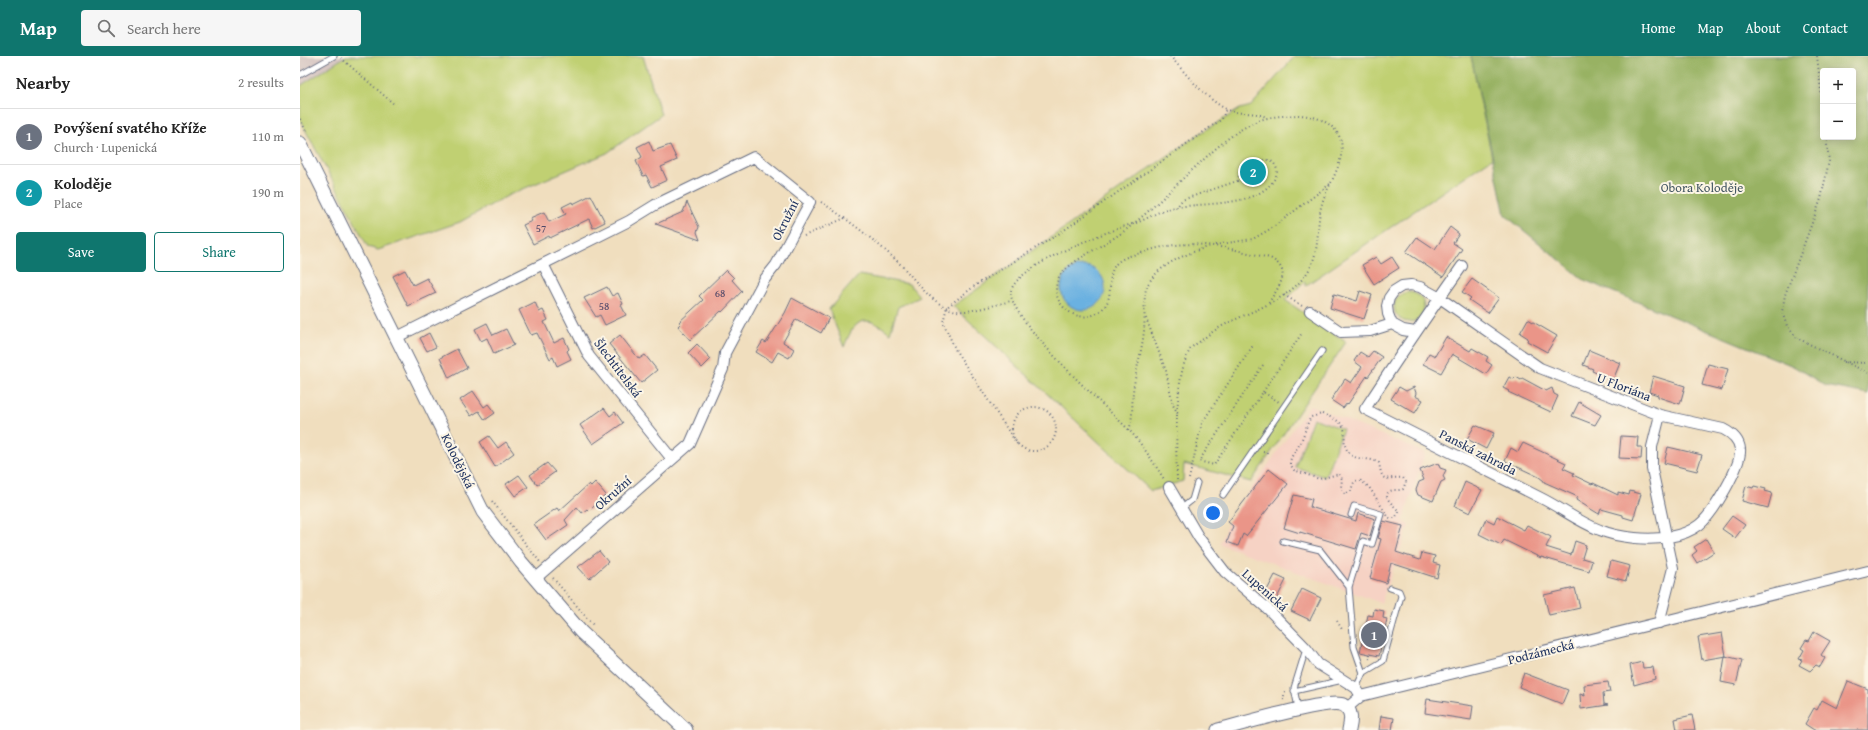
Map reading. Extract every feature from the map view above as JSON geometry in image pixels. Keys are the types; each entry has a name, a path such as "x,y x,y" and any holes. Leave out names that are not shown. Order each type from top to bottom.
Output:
{"street":[{"name":"Kolodějská","path":"304,138 397,337 483,512 535,579 581,632 686,730"},
{"name":"Okružní","path":"397,337 629,221 655,205 754,157 810,202 793,239 764,280 725,353 723,369 690,444 535,579"},
{"name":"Šlechtitelská","path":"543,264 589,356 672,459"},
{"name":"Panská zahrada","path":"1462,266 1415,332 1365,410 1549,502 1600,531 1635,538 1667,537"},
{"path":"1415,332 1403,330 1392,324 1387,306 1389,298 1394,291 1402,286 1411,285 1420,287 1440,298"},
{"name":"U Floriána","path":"1440,298 1540,368 1660,415 1652,447 1652,469 1673,568 1659,623"},
{"path":"1310,311 1341,332 1370,331 1392,324"},
{"path":"1660,415 1722,430 1731,434 1737,440 1740,447 1740,456 1720,498 1711,513 1694,528 1684,533 1667,537"},
{"name":"Lupenická","path":"1173,486 1182,508 1200,538 1225,572 1269,610 1306,648 1318,664 1344,680 1359,692"},
{"name":"Podzámecká","path":"1347,708 1359,692 1659,623 1868,572"},
{"path":"1218,730 1299,710 1336,704 1340,704 1347,708 1351,719 1349,730"}],"lane":[{"path":"300,75 334,56"},
{"path":"1223,495 1322,351"},
{"path":"1182,508 1192,500 1197,483"},
{"path":"1351,515 1354,506 1381,514 1372,544 1363,541 1349,587 1354,647 1363,673 1359,692"},
{"path":"1283,541 1320,550 1349,587"},
{"path":"1363,673 1383,661 1401,596 1399,591 1390,588"},
{"path":"1299,710 1294,688 1306,648"},
{"path":"1294,691 1344,680"}],"path":[{"path":"338,56 395,104"},
{"path":"1170,56 1191,80 1226,109 1240,114 1262,114 1267,118"},
{"path":"1818,56 1823,104"},
{"path":"1017,444 1012,432 1012,426 1017,414 1028,408 1034,407 1047,411 1055,420 1056,433 1054,439 1046,448 1034,452 1027,451 1017,444 956,352 943,322 947,307 976,285 1060,233 1129,186 1222,119 1226,109"},
{"path":"1173,486 1179,380 1190,350 1208,334 1268,304 1284,295 1304,278 1312,264 1318,245 1318,215 1338,168 1343,152 1340,137 1334,128 1325,121 1306,115 1267,118 1248,126 1219,145 1134,224 1115,238 1066,268 1059,277 1056,286 1058,299 1068,312 1078,316 1089,317 1100,312 1107,304 1111,294 1112,272 1117,264 1127,257 1151,249 1174,244 1192,243 1213,245 1270,258 1276,262 1281,268 1283,277 1268,304"},
{"path":"300,119 304,138"},
{"path":"1826,140 1829,161 1821,199 1785,295 1782,312 1788,326 1797,338 1868,373"},
{"path":"1173,486 1144,447 1129,430 1056,359 1017,311 1011,301 1010,293 1013,284 1026,272 1064,251 1134,224 1167,209 1220,204 1254,194 1274,180 1278,174 1278,169 1275,163 1269,160 1262,160 1240,172 1238,175 1240,180"},
{"path":"1176,208 1182,200 1240,180 1243,182 1250,180 1261,172"},
{"path":"1129,430 1131,423 1134,385 1142,352 1145,317 1145,293 1149,283 1158,273 1175,260 1193,251 1213,245 1253,239 1272,228 1330,184"},
{"path":"808,206 820,201 845,218 894,259 930,296 947,307 958,311 977,309 1011,301"},
{"path":"793,239 845,218"},
{"path":"1284,295 1310,311"},
{"path":"1145,317 1166,371 1173,405 1178,414"},
{"path":"1263,365 1199,461 1214,465 1302,333"},
{"path":"1192,466 1202,423 1254,344"},
{"path":"1843,362 1868,363"},
{"path":"1263,392 1284,406"},
{"path":"1322,414 1336,418 1343,426 1346,434 1345,444 1348,453 1355,458 1365,458 1379,463 1380,472 1384,478 1403,478 1406,482 1403,489 1391,491 1388,494 1389,502 1398,509 1398,516 1395,518 1390,518 1369,487 1361,481 1355,481 1352,484 1351,491 1345,494 1341,488 1342,479 1339,474 1319,479 1294,470 1290,464 1290,460 1301,442 1305,428 1311,417 1322,414"},
{"path":"490,498 546,569 597,629"}],"shaded area":[{"path":"300,56 346,56 300,86"},
{"path":"1310,405 1425,453 1403,521 1409,525 1381,603 1220,544 1228,522"}],"green space":[{"path":"346,56 643,56 661,115 607,153 509,195 460,222 378,250 368,247 300,120 300,86"},
{"path":"1295,56 1471,56 1492,158 1305,286 1305,281 1285,300 1346,342 1251,482 1184,464 1183,481 1151,491 953,306 1196,136 1240,109 1251,106"},
{"name":"Obora Koloděje","path":"1471,56 1868,56 1868,394 1826,386 1793,366 1584,280 1505,215"},
{"path":"859,275 909,284 920,297 898,307 890,333 874,323 867,321 862,322 852,330 844,347 829,309"},
{"path":"1409,292 1420,296 1424,307 1420,318 1409,322 1398,318 1394,307 1398,296"},
{"path":"1313,418 1343,429 1325,477 1295,467"}],"water":[{"path":"1079,266 1087,266 1092,267 1099,272 1104,279 1104,297 1099,304 1092,309 1079,310 1071,307 1064,300 1061,292 1061,284 1064,276 1071,269"}],"building":[{"path":"649,141 653,151 670,145 677,160 661,167 667,180 652,187 646,175 643,176 636,161 642,157 637,147"},
{"path":"591,195 605,222 593,228 589,219 550,238 549,236 533,244 523,225 532,221 530,218 544,212 549,222 566,214 562,207 572,202 573,204"},
{"path":"687,202 699,227 697,232 700,240 656,224 683,212"},
{"path":"1450,227 1459,234 1453,243 1462,249 1443,277 1406,252 1417,237 1435,249"},
{"path":"1376,257 1381,264 1392,257 1399,268 1374,284 1362,265"},
{"path":"405,270 413,285 427,278 436,293 408,306 393,276"},
{"path":"726,270 734,278 732,280 742,291 722,312 721,311 690,340 678,326 681,323 679,322 703,300 699,296"},
{"path":"1472,279 1499,298 1488,313 1469,300 1471,298 1462,292"},
{"path":"607,287 612,296 618,293 623,304 621,305 626,315 605,325 600,315 596,317 584,298"},
{"path":"1360,291 1372,295 1364,319 1330,308 1334,294 1357,301"},
{"path":"792,298 829,318 821,333 796,319 783,342 794,349 789,358 778,352 772,362 756,352 763,341 766,343 785,313"},
{"path":"535,302 539,312 543,310 548,320 544,322 554,343 564,338 569,349 567,351 571,359 557,366 553,357 550,359 537,333 531,335 519,310"},
{"path":"1528,319 1557,336 1547,352 1527,341 1528,338 1520,333"},
{"path":"487,323 493,335 506,329 514,345 494,354 487,338 481,341 475,329"},
{"path":"429,333 436,347 427,351 420,338"},
{"path":"620,335 639,359 645,355 657,370 641,383 609,344"},
{"path":"1446,337 1470,351 1472,348 1488,357 1486,361 1492,365 1486,374 1452,354 1441,373 1423,364 1429,353 1435,356"},
{"path":"697,344 711,359 702,368 688,353"},
{"path":"457,349 467,368 449,378 440,358"},
{"path":"1589,350 1620,363 1613,380 1592,371 1593,369 1583,365"},
{"path":"1373,351 1382,357 1348,404 1347,403 1343,408 1331,400 1345,379 1351,383 1362,367 1354,361 1360,352 1368,357"},
{"path":"1708,364 1728,369 1722,390 1702,385"},
{"path":"1653,376 1685,386 1680,404 1658,397 1658,395 1649,392"},
{"path":"1509,377 1514,379 1516,377 1521,380 1522,378 1546,391 1552,388 1554,394 1558,396 1551,412 1508,392 1509,391 1503,388"},
{"path":"1399,387 1406,391 1414,387 1416,393 1415,396 1423,400 1415,413 1391,399"},
{"path":"473,391 484,407 488,404 495,413 485,420 479,411 471,416 460,400"},
{"path":"1579,402 1601,415 1595,425 1572,416"},
{"path":"604,408 610,416 615,412 623,423 593,444 580,425"},
{"path":"1475,425 1494,433 1486,449 1467,439"},
{"path":"489,436 498,448 506,442 514,453 495,467 480,442"},
{"path":"1621,436 1638,437 1637,447 1642,447 1641,459 1619,458"},
{"path":"1523,443 1566,463 1563,468 1574,473 1573,475 1592,484 1593,483 1618,495 1618,492 1629,495 1630,491 1641,494 1633,520 1623,517 1623,515 1601,509 1599,514 1576,500 1578,497 1544,482 1539,477 1505,461 1511,448 1518,452"},
{"path":"1668,447 1702,455 1697,471 1664,463"},
{"path":"547,463 555,472 537,485 530,475"},
{"path":"1438,463 1440,468 1446,470 1443,476 1445,480 1441,482 1433,501 1418,495 1416,490 1419,482 1424,480 1420,470"},
{"path":"1269,469 1288,484 1246,536 1243,534 1238,546 1227,542 1233,526 1228,522"},
{"path":"519,475 528,487 515,496 506,484"},
{"path":"595,482 606,495 589,511 587,509 582,513 577,507 565,520 568,525 546,540 534,524 557,508 559,511 589,484 591,486"},
{"path":"1465,482 1482,490 1470,513 1455,506"},
{"path":"1746,486 1766,489 1765,491 1772,493 1768,508 1742,501"},
{"path":"1294,495 1312,499 1310,507 1356,521 1358,513 1375,519 1370,536 1361,533 1356,549 1284,528"},
{"path":"1497,516 1524,530 1527,525 1551,537 1546,547 1571,555 1575,541 1586,545 1582,558 1592,561 1589,571 1541,558 1504,540 1501,545 1479,534 1486,519 1494,523"},
{"path":"1732,516 1745,525 1735,538 1722,529"},
{"path":"1383,521 1403,526 1396,552 1420,560 1422,553 1435,556 1433,563 1440,565 1437,578 1391,563 1386,583 1370,578 1381,539 1378,538"},
{"path":"1706,539 1714,552 1697,563 1692,555 1697,551 1694,547"},
{"path":"599,551 608,562 589,579 578,567"},
{"path":"1611,561 1630,566 1626,581 1607,576"},
{"path":"1275,575 1286,580 1275,602 1264,596"},
{"path":"1575,588 1580,608 1549,615 1544,595"},
{"path":"1302,589 1321,598 1310,620 1291,611"},
{"path":"1374,609 1384,611 1383,618 1387,619 1379,656 1360,652 1368,615 1373,616"},
{"path":"1814,632 1830,641 1821,655 1825,658 1820,667 1816,665 1810,671 1799,665 1802,660 1799,659 1804,650 1801,648 1806,640 1809,641"},
{"path":"1722,633 1726,656 1702,660 1698,637"},
{"path":"1725,656 1742,660 1736,685 1721,682"},
{"path":"1642,662 1643,668 1653,667 1655,679 1634,685 1630,665"},
{"path":"1524,673 1568,690 1562,704 1519,687"},
{"path":"1848,681 1868,689 1868,730 1814,730 1805,724 1814,708 1817,710 1822,700 1837,708"},
{"path":"1608,682 1610,692 1603,693 1604,704 1608,705 1581,709 1580,694 1585,696 1584,685"},
{"path":"1427,699 1473,706 1471,720 1425,713"},
{"path":"1692,715 1695,730 1677,730 1675,719"},
{"path":"1381,716 1394,718 1392,730 1379,730"}],"place":[{"name":"Koloděje","path":"1253,172"},
{"name":"Povýšení svatého Kříže","path":"1374,635"}]}
